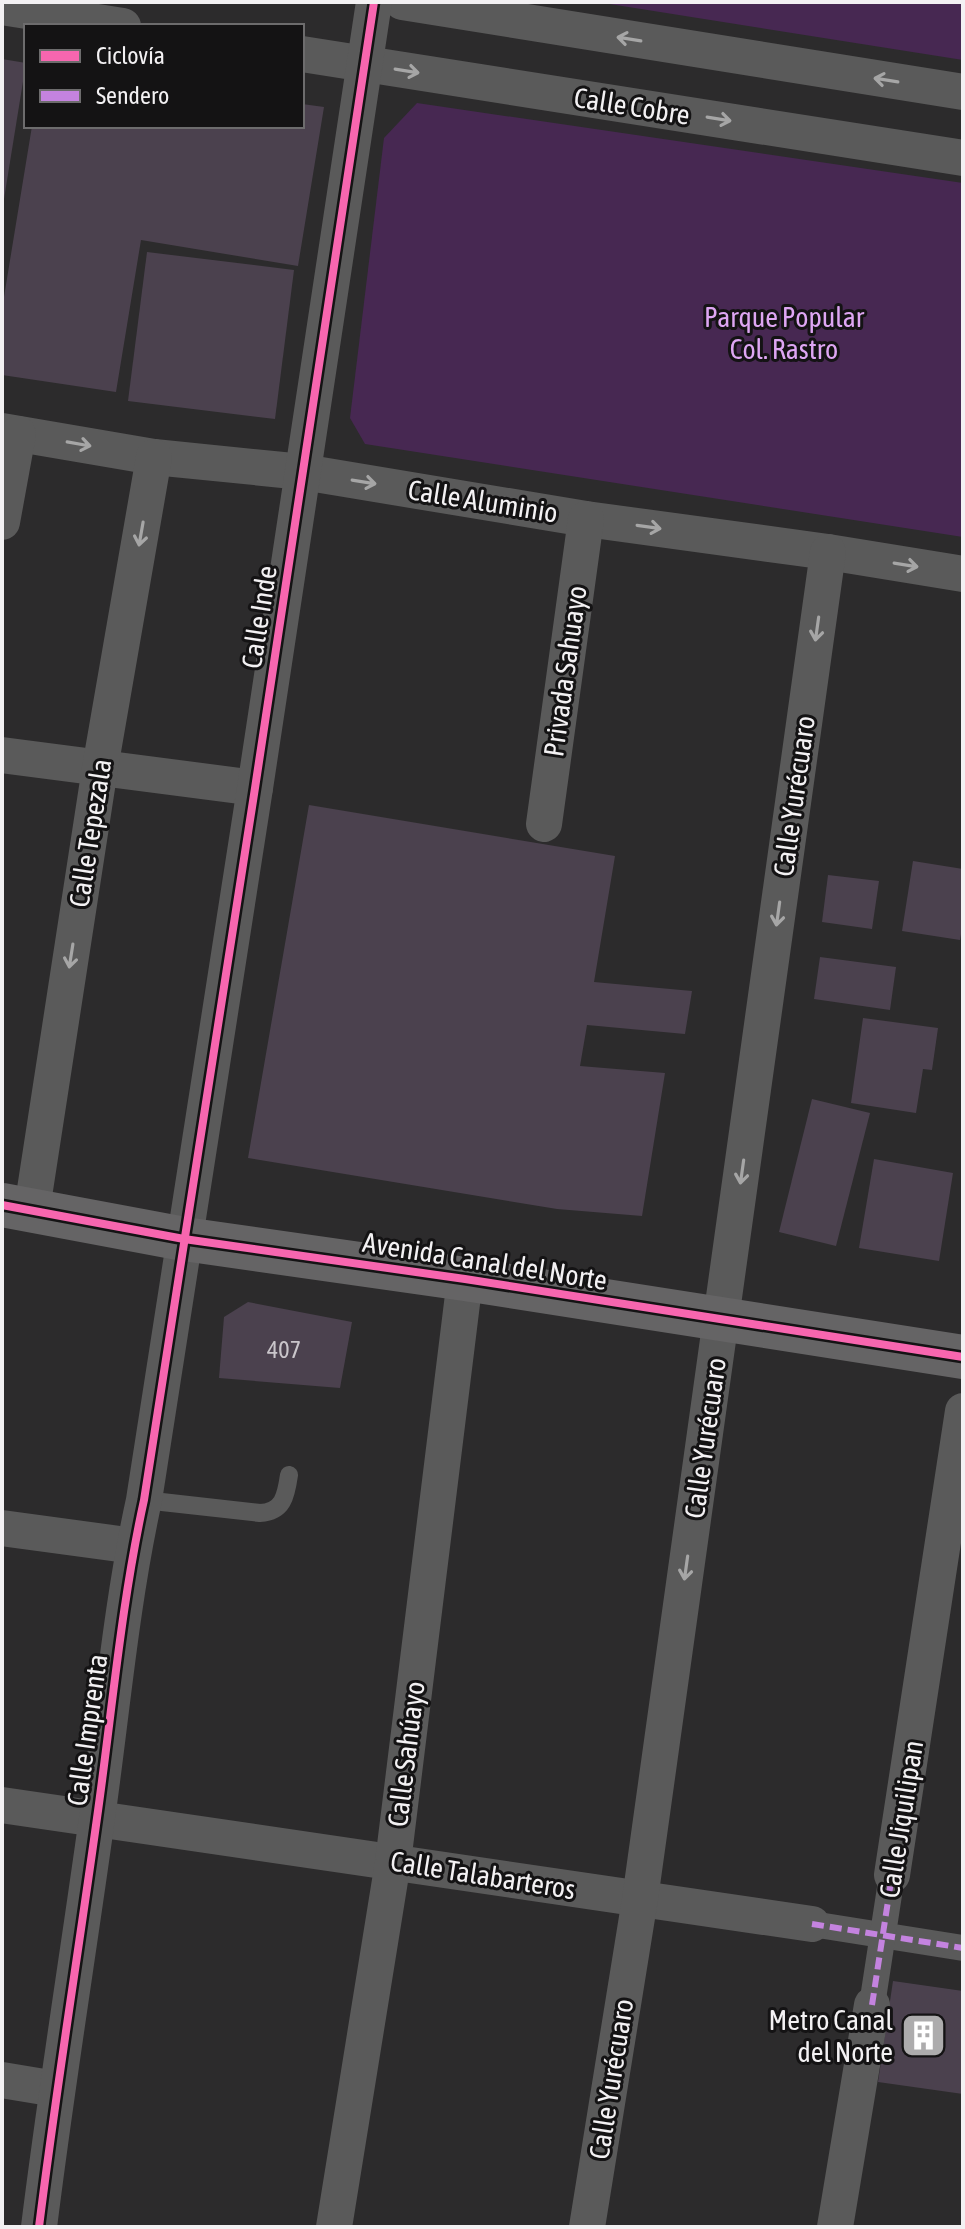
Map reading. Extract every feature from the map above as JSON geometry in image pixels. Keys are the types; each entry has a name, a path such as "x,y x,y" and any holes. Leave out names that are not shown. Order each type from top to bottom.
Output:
{"main road":[{"name":"Avenida Canal del Norte","path":"17,1207 184,1239 465,1279 963,1357"}],"street":[{"name":"Calle Inde","path":"184,1239 374,2"},
{"path":"402,2 963,92"},
{"path":"2,7 110,24"},
{"name":"Calle Cobre","path":"304,54 963,158"},
{"path":"2,522 10,432"},
{"name":"Calle Aluminio","path":"10,432 154,457 303,472 586,519 963,574"},
{"name":"Calle Tepezala","path":"17,1207 100,768 154,457"},
{"name":"Privada Sahuayo","path":"544,824 586,519"},
{"name":"Calle Yurécuaro","path":"587,2227 640,1899 828,552"},
{"path":"2,755 255,788"},
{"name":"Calle Imprenta","path":"39,2227 134,1546 144,1500 184,1239"},
{"name":"Calle Sahúayo","path":"334,2227 393,1862 465,1279"},
{"name":"Calle Jiquilipan","path":"835,2227 963,1411"},
{"path":"2,1528 134,1546"},
{"name":"Calle Talabarteros","path":"2,1805 963,1948"},
{"path":"2,2080 56,2089"}],"lane":[{"path":"144,1500 269,1513 284,1501 289,1475"}],"green space":[{"path":"597,2 963,2 963,60"},
{"name":"Parque Popular Col. Rastro","path":"417,103 963,183 963,537 365,444 350,418 384,138"}],"building":[{"path":"2,59 24,63 24,75 2,199"},
{"path":"304,104 324,107 298,266 141,240 116,392 2,375 2,309 32,128 304,128"},
{"path":"147,252 294,270 275,419 128,401"},
{"path":"309,805 615,856 594,982 692,991 685,1034 587,1025 580,1066 665,1073 642,1216 557,1209 248,1158"},
{"path":"913,861 963,869 960,940 902,931"},
{"path":"828,875 879,881 872,929 822,922"},
{"path":"820,957 896,967 890,1010 814,999"},
{"path":"863,1018 938,1028 932,1070 923,1069 916,1113 851,1103"},
{"path":"812,1099 870,1113 836,1246 779,1232"},
{"path":"874,1159 953,1173 939,1261 859,1248"},
{"path":"248,1302 352,1322 340,1388 219,1378 224,1317"},
{"name":"Metro Canal del Norte","path":"893,1981 963,1991 963,2094 878,2082"}],"marked path":[{"path":"872,2005 892,1875"},
{"path":"812,1924 963,1948"}],"cycle path":[{"path":"39,2227 123,1619 255,788 374,2"},
{"path":"2,1205 184,1239 465,1279 963,1357"}],"place":[{"name":"Metro Canal del Norte","path":"924,2036"}]}
